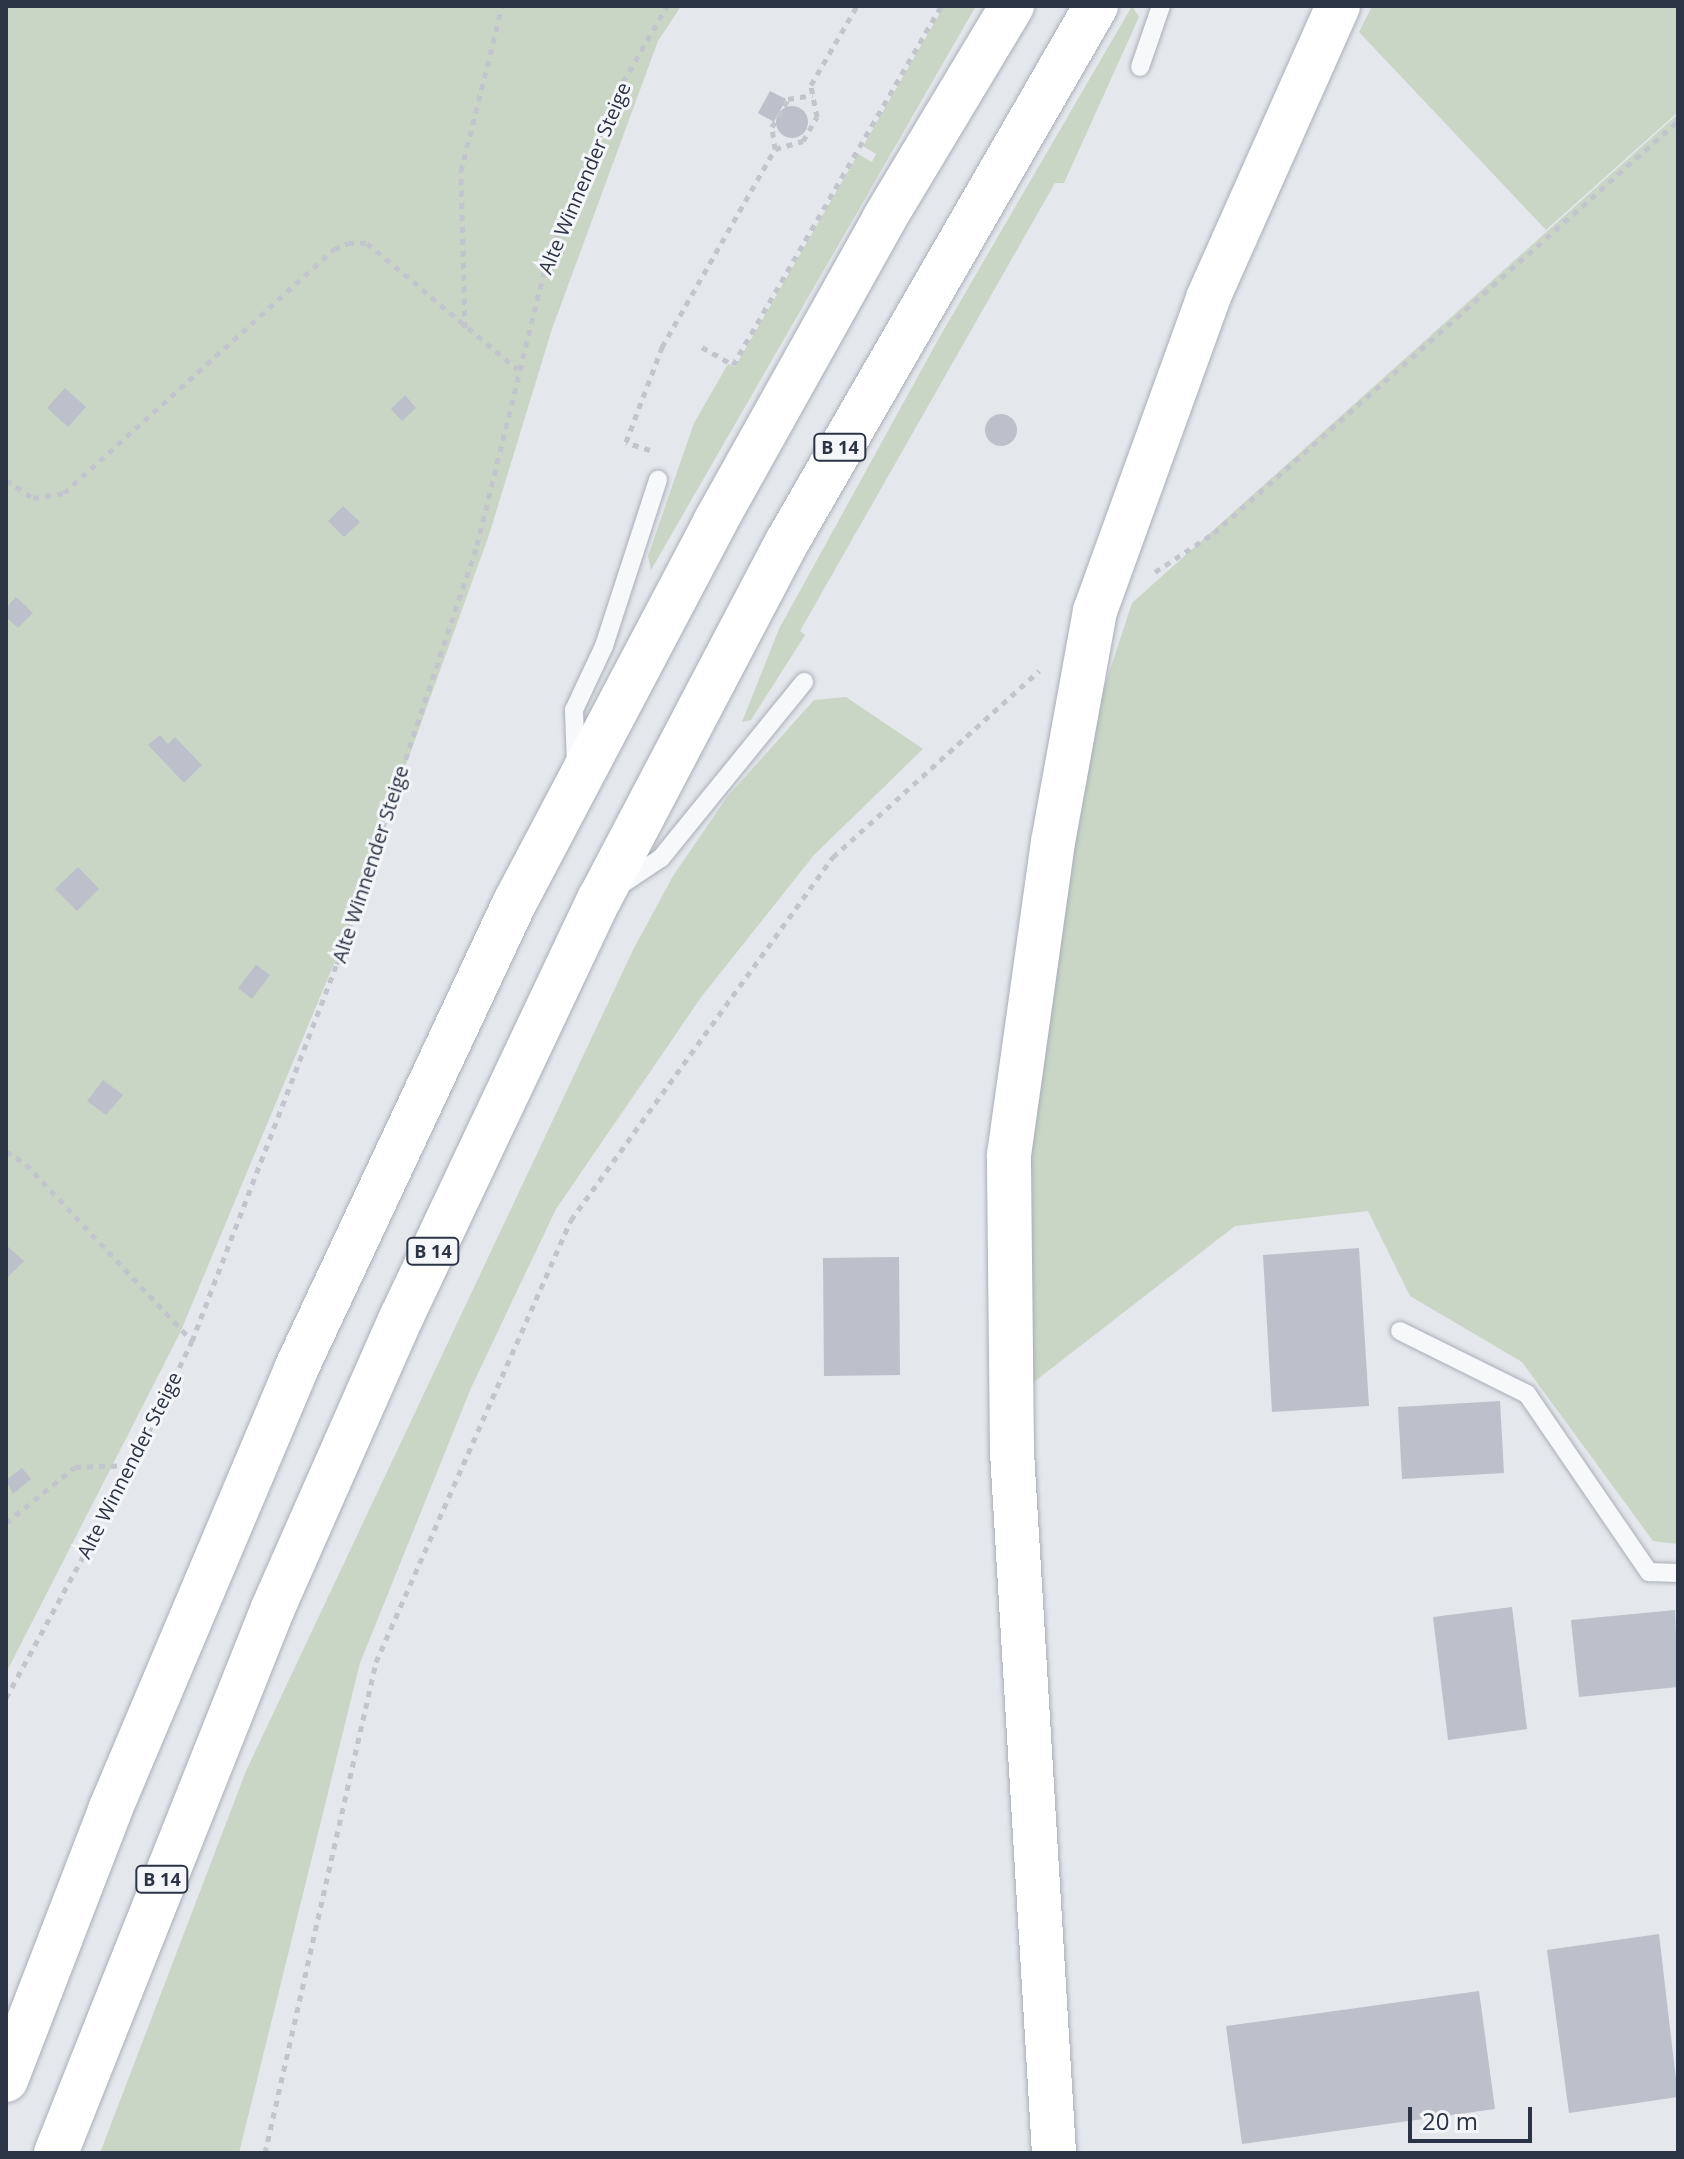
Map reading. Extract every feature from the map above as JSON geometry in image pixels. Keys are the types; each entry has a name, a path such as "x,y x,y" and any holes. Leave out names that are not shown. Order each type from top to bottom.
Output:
{"main road":[{"path":"6,2080 110,1810 296,1369 502,930 745,466 1012,6"},
{"name":"B 14","path":"56,2153 273,1608 402,1316 600,898 787,542 1096,6"},
{"path":"1054,2153 1012,1452 1009,1155 1053,842 1095,611 1208,298 1338,6"}],"lane":[{"path":"1140,67 1161,6"},
{"path":"577,784 574,710 609,632 658,480"},
{"path":"600,898 661,858 804,682"},
{"path":"1400,1331 1527,1394 1649,1572 1678,1573"}],"path":[{"path":"465,328 461,171 502,6"},
{"name":"Alte Winnender Steige","path":"6,1698 133,1465 192,1341 337,964 477,545 517,369 547,259 623,82 667,6"},
{"path":"775,149 803,141 817,117 811,85 857,6"},
{"path":"702,347 733,365 941,6"},
{"path":"666,455 626,442 638,403 687,300 775,149 772,127 788,99 813,95"},
{"path":"1095,611 1214,533 1678,121"},
{"path":"6,480 33,498 64,493 334,249 348,243 367,243 517,369"},
{"path":"265,2153 376,1662 571,1220 833,857 1047,664"},
{"path":"6,1151 26,1164 192,1341"},
{"path":"6,1523 75,1467 133,1465"}],"green space":[{"path":"6,6 681,6 658,41 552,329 489,535 335,961 180,1333 6,1673"},
{"path":"944,6 976,6 651,570 648,556 694,423 728,364 735,367 858,154 872,162 876,154 863,146"},
{"path":"1132,6 1139,17 1064,183 1055,183 800,631 805,635 751,720 742,722 779,629 939,338"},
{"path":"1372,6 1678,6 1678,112 1546,230 1359,32"},
{"path":"1678,114 1678,1544 1653,1541 1522,1362 1410,1296 1368,1211 1235,1226 1030,1385 1024,1135 1097,710 1132,603"},
{"path":"846,697 923,749 814,855 702,996 556,1209 471,1388 360,1663 239,2153 100,2153 246,1771 633,950 673,876 727,797 814,700"}],"building":[{"path":"770,91 786,99 774,122 758,113"},
{"path":"792,106 803,111 808,122 803,133 792,138 781,133 776,122 781,111"},
{"path":"65,388 86,407 68,427 47,408"},
{"path":"405,395 416,408 402,421 391,409"},
{"path":"1001,414 1012,419 1017,430 1012,441 1001,446 990,441 985,430 990,419"},
{"path":"343,506 360,522 344,537 328,521"},
{"path":"16,597 33,613 18,628 6,617 6,608"},
{"path":"160,735 168,744 175,737 202,765 184,783 148,745"},
{"path":"78,867 99,889 77,911 55,889"},
{"path":"256,965 270,975 252,999 238,988"},
{"path":"103,1080 123,1095 106,1115 87,1101"},
{"path":"6,1245 24,1261 6,1279"},
{"path":"1359,1248 1369,1406 1272,1412 1263,1255"},
{"path":"899,1257 900,1375 824,1376 823,1258"},
{"path":"1500,1401 1504,1473 1402,1479 1398,1407"},
{"path":"22,1468 31,1479 13,1494 6,1480"},
{"path":"1512,1607 1527,1729 1448,1740 1433,1617"},
{"path":"1675,1610 1678,1687 1579,1697 1571,1620"},
{"path":"1659,1934 1678,2097 1569,2113 1547,1950"},
{"path":"1479,1991 1495,2109 1242,2144 1226,2026"}]}
